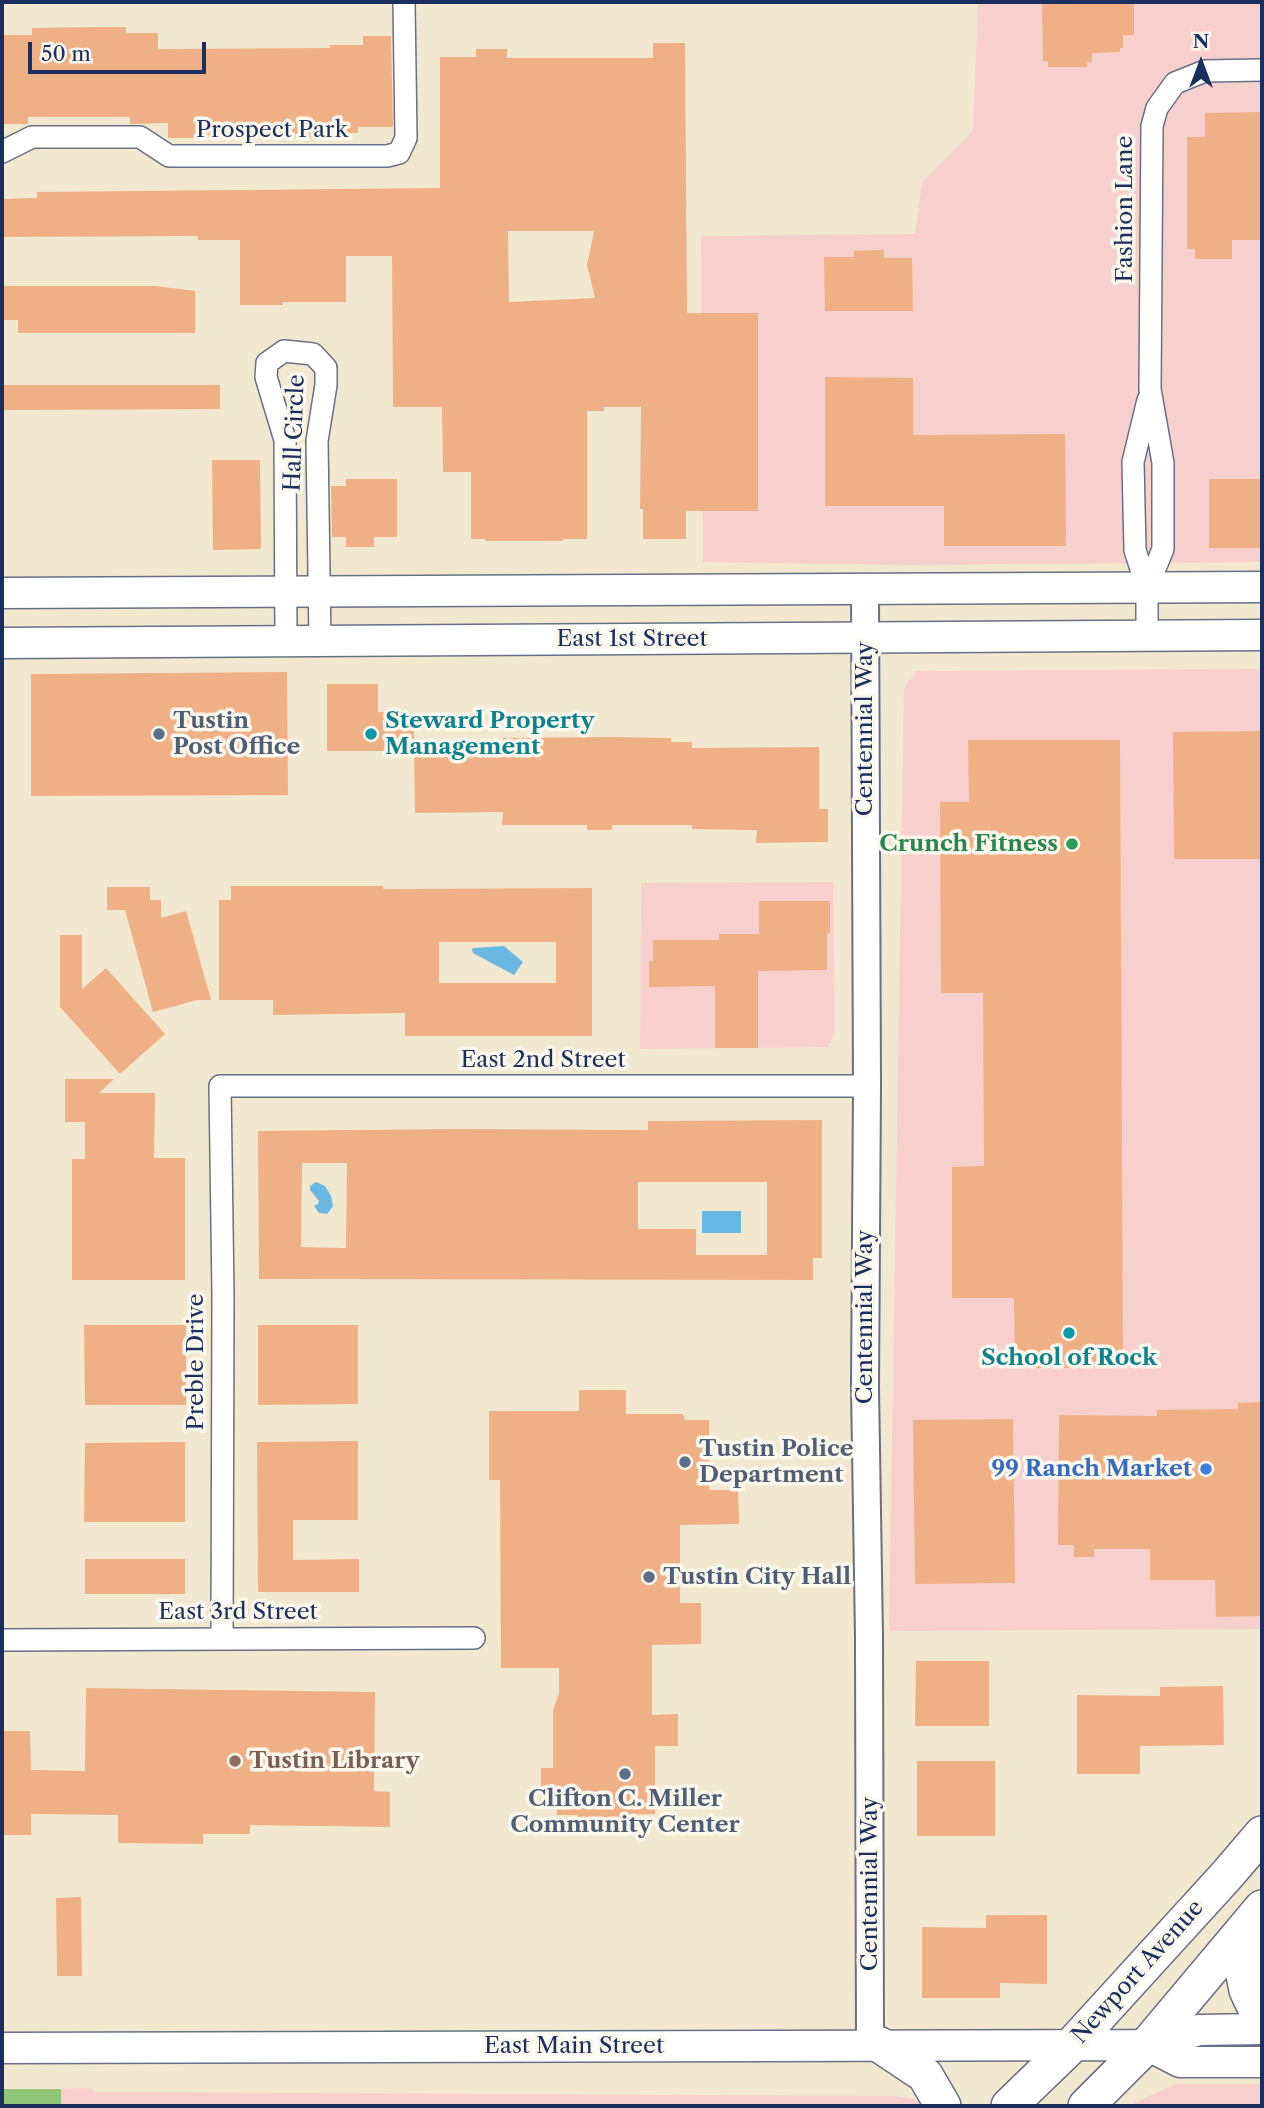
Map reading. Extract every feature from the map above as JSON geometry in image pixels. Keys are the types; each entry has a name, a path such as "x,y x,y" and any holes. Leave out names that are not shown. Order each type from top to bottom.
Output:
{"main road":[{"path":"2,593 1262,587"},
{"name":"East 1st Street","path":"2,643 1262,635"},
{"name":"Newport Avenue","path":"1009,2106 1072,2045 1262,1833"},
{"path":"1259,1912 1243,1970 1247,1990 1256,2009 1262,2013"},
{"path":"1086,2106 1147,2045 1259,1912"},
{"name":"East Main Street","path":"2,2048 1147,2045 1199,2030 1262,2029"},
{"name":"East Main Street","path":"1147,2045 1180,2063 1262,2062"},
{"path":"875,2046 925,2075 943,2106"}],"street":[{"name":"Prospect Park","path":"2,152 32,137 140,137 169,156 387,156 399,153 406,138 404,2"},
{"name":"Fashion Lane","path":"1147,588 1163,549 1163,463 1150,389 1152,126 1157,108 1175,83 1205,71 1262,70"},
{"name":"Hall Circle","path":"286,640 285,440 266,377 267,363 284,351 313,354 327,368 327,384 317,441 320,639"},
{"name":"Fashion Lane","path":"1147,636 1147,588 1135,550 1133,462 1150,389"},
{"name":"Centennial Way","path":"865,589 867,1086 864,1387 875,2046"},
{"name":"East 2nd Street","path":"220,1086 867,1086"},
{"name":"Preble Drive","path":"220,1086 223,1296 222,1639"},
{"name":"East 3rd Street","path":"2,1640 474,1638"}],"shaded area":[{"path":"978,2 1262,2 1262,562 911,565 703,562 701,236 915,234 922,182 973,131"},
{"path":"1262,669 1262,1629 889,1631 904,688 917,671"},
{"path":"833,882 835,1032 828,1047 640,1049 641,883"},
{"path":"1175,2084 1262,2084 1262,2106 1128,2106"},
{"path":"90,2088 96,2092 895,2096 914,2099 924,2106 61,2106 61,2089"}],"green space":[{"path":"2,2089 61,2089 61,2106 2,2106"}],"water":[{"path":"504,946 523,962 514,975 472,950 473,948"},
{"path":"316,1182 325,1186 331,1196 333,1206 327,1214 319,1213 314,1206 319,1201 310,1186"},
{"path":"702,1211 741,1211 741,1233 702,1233"}],"building":[{"path":"1042,2 1134,2 1134,35 1123,35 1123,48 1120,48 1120,52 1092,53 1092,62 1087,62 1087,67 1048,67 1048,61 1043,61"},
{"path":"126,27 126,33 158,33 158,49 330,48 330,45 363,45 363,36 391,36 393,127 358,127 358,133 325,133 325,138 168,138 168,123 130,124 130,117 28,117 28,124 2,124 2,35 32,35 32,28"},
{"path":"653,43 685,43 687,313 758,313 758,511 686,511 686,539 643,539 643,509 640,509 641,407 604,407 604,411 587,411 587,539 471,539 471,472 443,472 442,407 393,407 392,256 346,256 346,302 240,305 240,240 198,240 198,236 2,237 2,199 37,198 37,192 440,188 440,57 476,57 476,49 507,49 507,58 653,58","holes":["508,231 594,231 587,265 595,298 509,302"]},
{"path":"1262,112 1262,240 1232,240 1232,259 1195,259 1195,249 1187,249 1187,137 1205,137 1205,113"},
{"path":"884,250 884,258 912,258 913,311 825,311 824,257 854,257 854,251"},
{"path":"2,286 155,286 195,291 195,333 18,333 18,320 2,320"},
{"path":"825,377 913,378 913,435 1065,434 1066,546 944,546 944,506 825,506"},
{"path":"2,385 220,385 220,409 2,410"},
{"path":"212,460 260,460 261,549 213,550"},
{"path":"346,479 397,479 397,537 374,537 374,547 346,547 346,537 332,537 331,486 346,486"},
{"path":"1209,479 1262,479 1262,548 1209,548"},
{"name":"Tustin Post Office","path":"287,672 288,795 31,796 31,674"},
{"name":"Steward Property Management","path":"327,684 378,684 378,712 384,712 384,718 414,718 414,751 327,751"},
{"path":"1262,731 1262,859 1174,859 1173,732"},
{"path":"503,738 671,738 671,742 692,742 692,748 819,747 819,809 828,809 828,842 756,843 757,830 692,829 692,825 612,825 612,830 587,830 587,825 502,825 503,812 415,813 414,741 503,742"},
{"path":"968,740 1120,740 1123,1368 1015,1368 1014,1298 952,1298 952,1167 984,1166 983,993 941,993 940,802 969,802"},
{"path":"231,886 383,886 383,889 592,888 592,1036 405,1036 405,1013 273,1015 273,1000 219,1000 219,900 231,900","holes":["439,942 556,942 556,983 439,983"]},
{"path":"107,887 150,887 150,900 161,900 161,918 186,911 211,1000 197,1000 153,1012 125,910 107,910"},
{"path":"759,901 830,901 827,970 758,971 758,1048 715,1048 715,986 649,987 649,961 653,961 653,940 719,940 719,934 759,934"},
{"path":"60,935 82,935 82,989 106,968 165,1034 120,1074 60,1007"},
{"path":"65,1079 114,1079 99,1093 155,1093 154,1158 185,1158 185,1280 72,1280 72,1159 85,1159 85,1122 65,1122"},
{"path":"822,1120 822,1258 813,1258 813,1280 259,1279 258,1131 648,1130 648,1121","holes":["302,1163 347,1163 346,1248 301,1247","638,1182 767,1182 767,1255 696,1255 696,1229 638,1229"]},
{"path":"84,1325 186,1325 186,1405 85,1405"},
{"path":"258,1325 358,1325 358,1404 258,1405"},
{"path":"579,1390 626,1390 626,1414 683,1414 685,1420 709,1420 709,1490 738,1490 739,1524 680,1525 680,1603 701,1603 701,1644 652,1645 652,1715 678,1714 678,1746 655,1746 655,1814 620,1815 620,1828 578,1828 578,1815 557,1815 557,1799 541,1799 541,1768 553,1768 553,1710 559,1694 559,1668 501,1668 500,1480 489,1480 489,1411 579,1411"},
{"name":"99 Ranch Market","path":"1262,1402 1262,1616 1216,1617 1215,1580 1150,1580 1150,1549 1094,1549 1094,1557 1074,1557 1074,1545 1058,1545 1059,1415 1157,1416 1157,1410 1238,1409 1238,1403"},
{"path":"1013,1419 1015,1583 915,1584 913,1420"},
{"path":"358,1441 358,1520 293,1520 293,1560 359,1559 359,1592 258,1592 257,1442"},
{"path":"185,1442 185,1522 84,1522 85,1443"},
{"path":"85,1559 185,1559 185,1594 85,1594"},
{"path":"916,1661 989,1661 989,1726 915,1726"},
{"path":"1223,1686 1224,1745 1140,1746 1140,1774 1077,1774 1077,1695 1160,1696 1160,1687"},
{"name":"Tustin Library","path":"86,1688 375,1692 374,1791 390,1792 390,1827 250,1825 250,1834 203,1834 203,1844 118,1843 118,1815 31,1814 31,1835 2,1835 2,1731 30,1731 31,1770 85,1771"},
{"path":"917,1761 995,1761 995,1836 917,1836"},
{"path":"81,1897 82,1976 57,1976 56,1898"},
{"path":"986,1915 1047,1915 1047,1984 1000,1983 1000,1998 922,1998 922,1927 986,1928"}],"place":[{"name":"Tustin Post Office","path":"159,734"},
{"name":"Steward Property Management","path":"371,734"},
{"name":"Crunch Fitness","path":"1072,844"},
{"name":"School of Rock","path":"1069,1333"},
{"name":"Tustin Police Department","path":"685,1462"},
{"name":"99 Ranch Market","path":"1206,1469"},
{"name":"Tustin City Hall","path":"649,1577"},
{"name":"Tustin Library","path":"235,1761"},
{"name":"Clifton C. Miller Community Center","path":"625,1774"}]}
